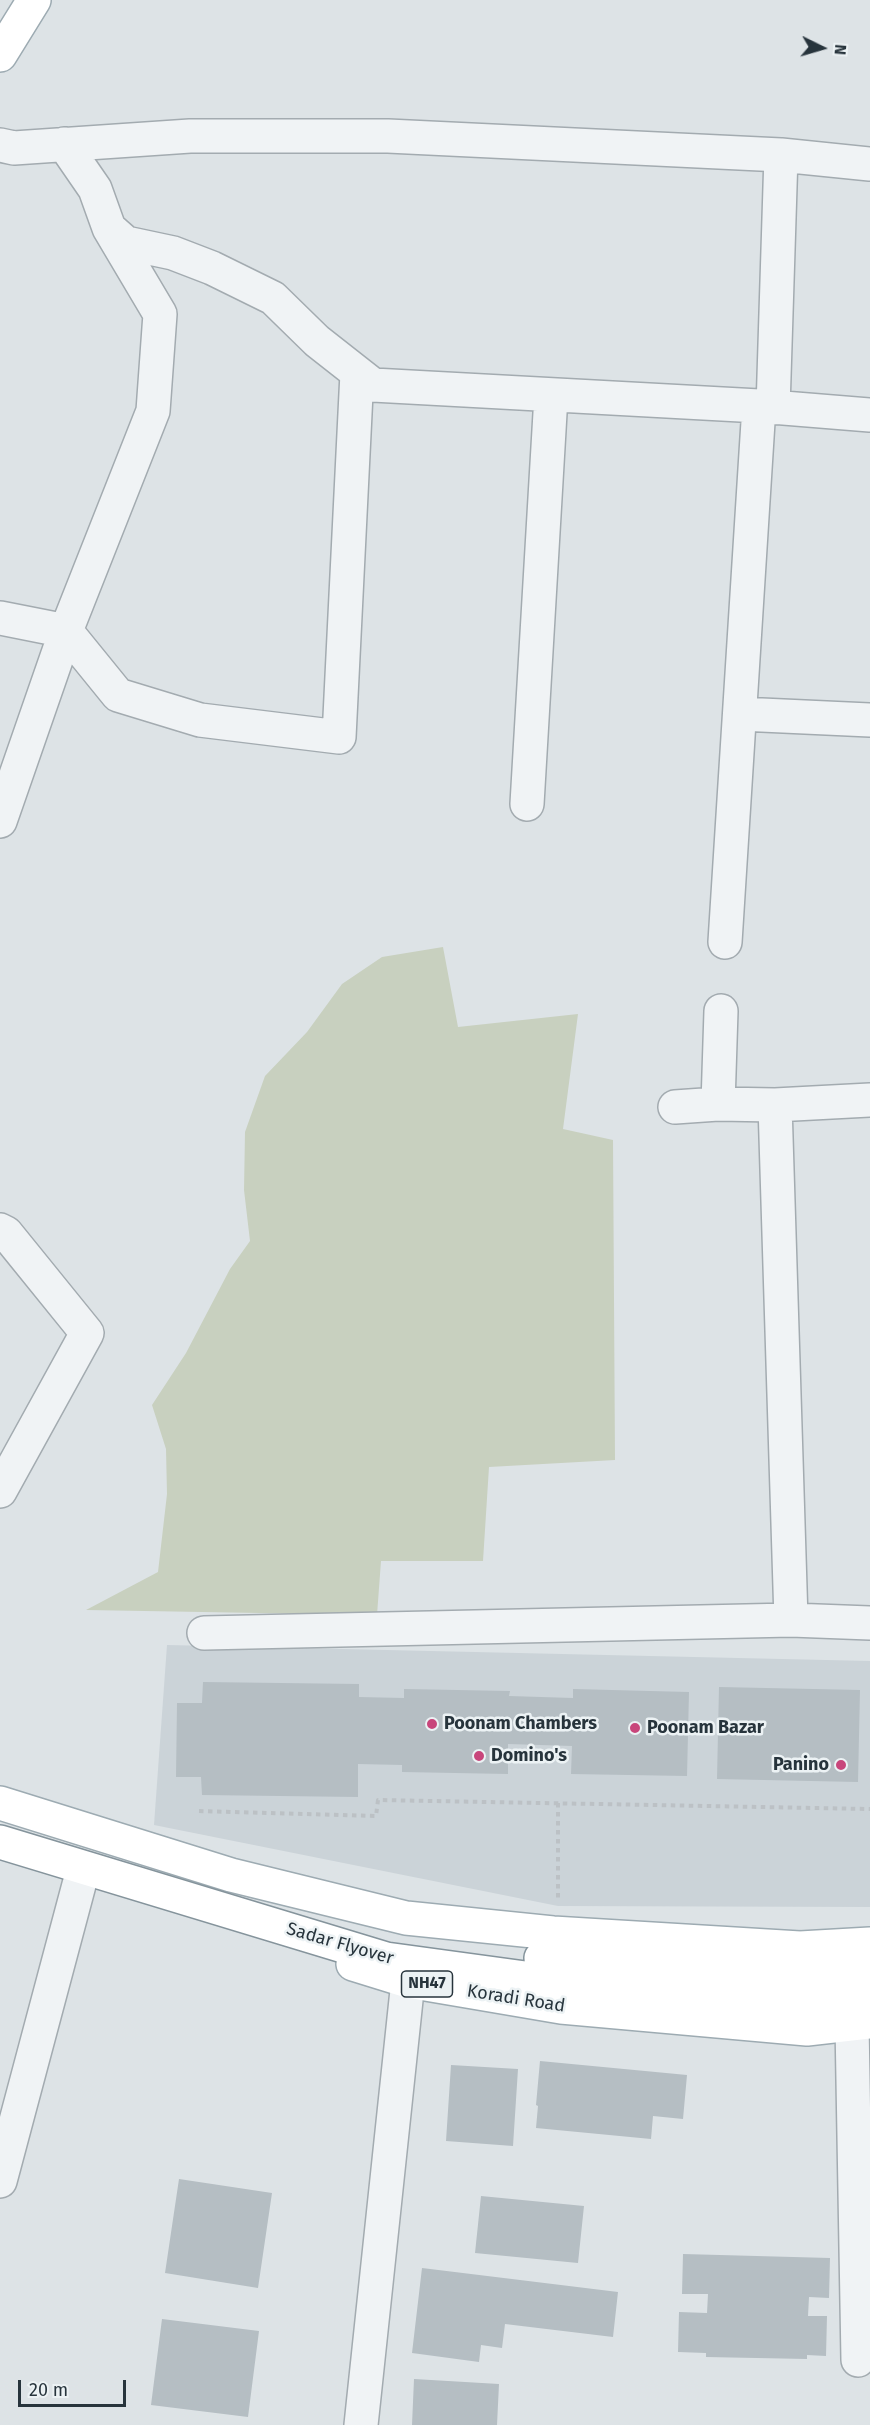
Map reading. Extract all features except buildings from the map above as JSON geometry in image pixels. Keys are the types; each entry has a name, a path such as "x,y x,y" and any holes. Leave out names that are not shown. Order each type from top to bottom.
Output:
{"main road":[{"path":"0,55 34,0"},
{"path":"0,1803 231,1875 406,1918 553,1933 800,1948 870,1944"},
{"name":"Sadar Flyover","path":"0,1824 367,1937 607,1964 804,1979 870,1976"},
{"name":"Sadar Flyover","path":"0,1842 386,1959 606,1989 791,2003 864,2016"},
{"name":"Koradi Road","path":"0,1858 408,1981 561,2007 807,2029 864,2016"}],"street":[{"path":"0,146 14,148 190,136 388,136 781,155 870,164"},
{"path":"0,821 66,631 153,411 159,314 109,228 95,189 64,144"},
{"path":"725,942 740,714 766,407 781,155"},
{"path":"109,228 126,243 173,253 212,268 273,298 317,341 373,385 870,415"},
{"path":"0,618 66,631 118,695 200,720 339,737 357,373"},
{"path":"527,804 551,396"},
{"path":"740,714 870,720"},
{"path":"718,1104 721,1011"},
{"path":"675,1107 870,1100"},
{"path":"775,1105 791,1620"},
{"path":"0,1230 6,1233 87,1334 0,1491"},
{"path":"204,1633 791,1620 870,1623"},
{"path":"0,2181 10,2106 80,1881"},
{"path":"361,2425 408,1981"},
{"path":"858,2360 864,2016"}],"path":[{"path":"199,1811 376,1816 378,1800 870,1809"},
{"path":"553,1933 558,1906 558,1803"}],"shaded area":[{"name":"Poonam Chambers","path":"167,1645 870,1661 870,1907 558,1906 154,1825"}],"green space":[{"path":"443,947 458,1027 578,1014 563,1129 613,1140 615,1460 489,1467 483,1561 381,1561 377,1615 86,1610 158,1572 167,1494 166,1449 152,1405 186,1353 230,1269 250,1241 244,1190 245,1132 265,1076 307,1032 342,984 382,957"}],"place":[{"name":"Poonam Chambers","path":"432,1724"},
{"name":"Poonam Bazar","path":"635,1728"},
{"name":"Domino's","path":"479,1756"},
{"name":"Panino","path":"841,1765"}]}
